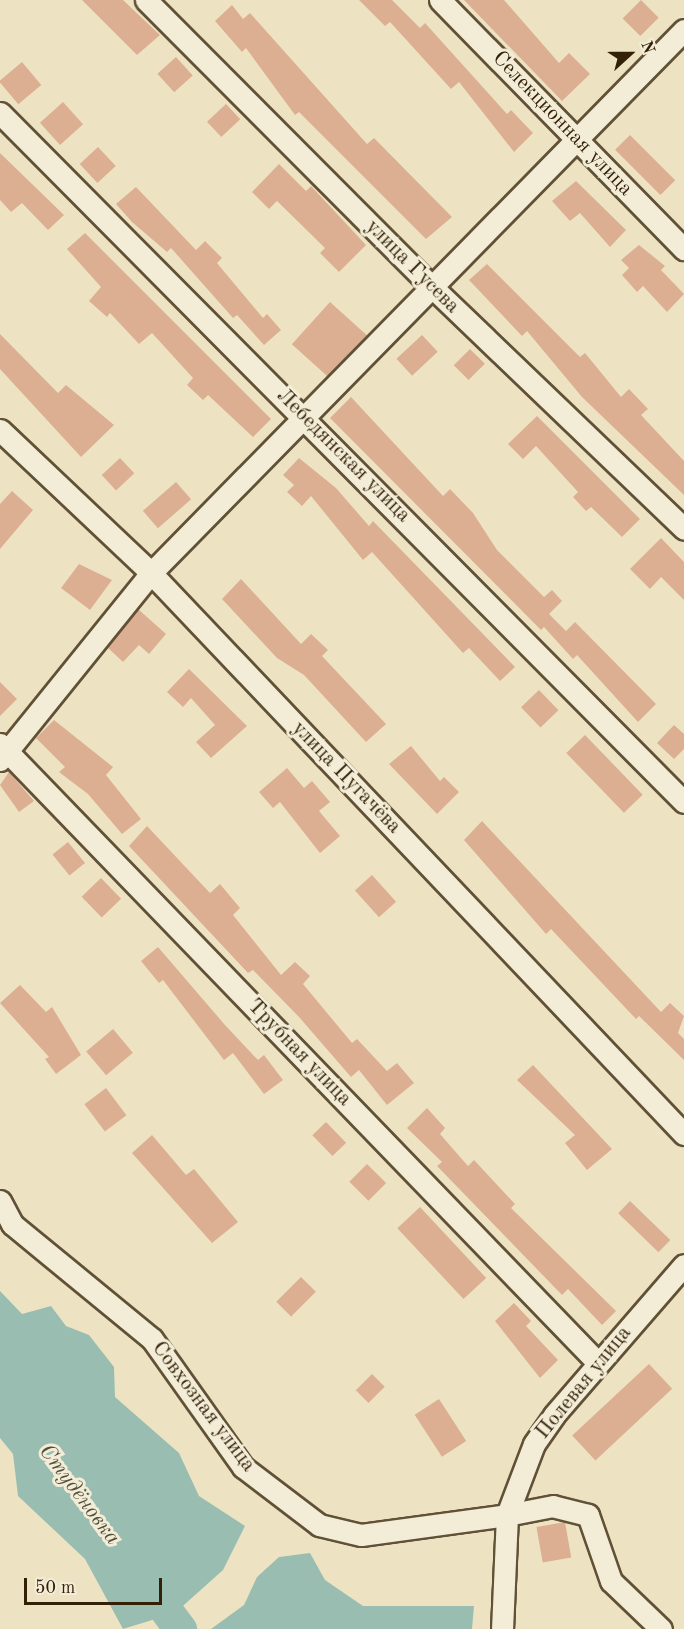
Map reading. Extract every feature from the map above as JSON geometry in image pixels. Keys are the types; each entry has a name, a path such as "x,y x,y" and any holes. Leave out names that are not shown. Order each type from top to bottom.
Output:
{"street":[{"name":"улица Гусева","path":"146,0 430,285 684,529"},
{"name":"Селекционная улица","path":"440,0 684,249"},
{"path":"2,752 151,573 302,415 684,30"},
{"name":"Лебедянская улица","path":"0,113 684,802"},
{"name":"улица Пугачёва","path":"0,430 151,573 684,1134"},
{"name":"Трубная улица","path":"2,752 597,1362"},
{"name":"Совхозная улица","path":"0,1201 12,1224 152,1339 243,1467 319,1525 361,1535 507,1515 554,1506 588,1515 611,1581 661,1629"},
{"name":"Полевая улица","path":"507,1515 534,1444 597,1362 684,1265"},
{"path":"502,1629 507,1515"}],"water":[{"path":"0,1291 22,1314 51,1306 66,1326 89,1335 114,1367 115,1397 179,1453 199,1496 245,1526 223,1570 175,1613 123,1629 85,1559 18,1496 13,1454 0,1438"},
{"path":"310,1553 325,1580 363,1606 474,1606 472,1629 211,1629 244,1605 257,1577 279,1557"}],"building":[{"path":"82,0 123,0 160,35 137,55"},
{"path":"359,0 392,0 420,28 425,23 507,114 511,110 533,133 514,152 459,82 451,89 390,22 385,26"},
{"path":"464,0 504,0 559,63 569,53 590,74 562,101"},
{"path":"641,0 659,18 640,36 623,18"},
{"path":"232,5 243,19 250,13 367,144 374,138 452,217 426,239 299,112 295,115 246,48 242,52 215,21"},
{"path":"176,57 193,76 174,92 157,74"},
{"path":"22,62 41,85 18,104 0,80"},
{"path":"63,102 83,124 60,145 40,123"},
{"path":"226,104 240,119 221,137 207,122"},
{"path":"630,135 675,180 660,195 615,150"},
{"path":"98,147 116,166 97,183 80,164"},
{"path":"0,153 64,215 48,230 22,203 11,212 0,200"},
{"path":"279,164 306,191 311,186 366,245 339,272 320,253 325,248 277,201 269,209 252,192"},
{"path":"576,181 626,230 610,247 580,213 570,221 552,201"},
{"path":"136,187 196,250 205,241 222,258 217,263 263,318 267,314 281,330 264,345 237,315 233,318 171,248 167,252 132,222 116,204"},
{"path":"85,233 271,419 253,437 208,395 203,400 187,385 193,378 152,333 139,344 110,313 107,317 89,301 101,287 67,249"},
{"path":"639,245 665,266 661,270 684,294 667,312 643,286 637,292 622,275 629,268 621,260"},
{"path":"487,264 580,357 585,353 621,397 629,389 648,409 641,415 684,461 684,495 582,397 527,331 522,336 469,280"},
{"path":"330,302 367,335 329,378 292,344"},
{"path":"0,334 58,393 66,385 114,425 81,457 0,369"},
{"path":"422,335 438,352 412,376 396,359"},
{"path":"470,349 485,364 469,380 454,365"},
{"path":"351,397 443,496 450,489 473,513 497,550 544,597 552,590 562,601 549,614 566,631 575,622 656,704 638,722 577,655 573,659 544,627 541,630 330,418"},
{"path":"537,416 640,519 622,537 591,507 586,511 573,497 578,492 536,446 523,459 508,444"},
{"path":"120,458 134,473 116,490 102,475"},
{"path":"299,458 336,488 369,526 373,521 515,667 500,681 469,648 463,653 372,552 363,560 311,496 302,506 287,492 294,485 283,475"},
{"path":"176,482 191,499 158,528 143,511"},
{"path":"12,491 33,510 0,549 0,504"},
{"path":"661,538 684,562 684,600 661,577 650,589 630,569"},
{"path":"79,564 112,580 90,610 61,588"},
{"path":"241,579 301,644 311,634 328,650 322,656 386,724 366,742 304,675 277,658 222,599"},
{"path":"138,609 166,634 149,654 139,645 123,662 107,647"},
{"path":"189,669 247,726 211,758 196,742 215,725 191,698 183,707 167,692"},
{"path":"0,682 17,699 0,716"},
{"path":"539,690 558,710 540,728 521,707"},
{"path":"54,720 113,767 106,775 141,819 122,834 88,794 59,772 65,767 36,738"},
{"path":"674,725 684,734 684,749 674,759 657,743"},
{"path":"585,735 643,795 624,813 566,753"},
{"path":"411,746 440,781 444,777 459,792 437,814 389,764"},
{"path":"287,768 304,788 312,781 330,802 319,811 340,836 320,853 280,802 273,808 259,792"},
{"path":"9,772 34,801 19,812 0,785"},
{"path":"482,821 661,1012 670,1003 684,1016 678,1033 684,1039 684,1060 639,1016 636,1019 551,929 546,934 464,840"},
{"path":"147,826 210,893 220,884 240,908 233,915 281,975 295,962 310,976 303,984 352,1043 357,1039 387,1071 397,1063 414,1083 387,1105 359,1070 351,1077 299,1017 253,970 248,973 129,846"},
{"path":"68,842 85,863 69,876 52,855"},
{"path":"372,875 396,902 379,917 355,890"},
{"path":"101,878 121,899 102,918 82,897"},
{"path":"158,947 225,1025 258,1060 264,1055 283,1080 264,1094 233,1053 224,1060 163,980 159,983 141,961"},
{"path":"20,985 46,1012 52,1007 81,1055 56,1074 45,1059 49,1057 0,1003"},
{"path":"113,1029 133,1053 106,1075 86,1051"},
{"path":"533,1065 612,1149 587,1170 565,1143 575,1135 517,1080"},
{"path":"106,1088 126,1115 105,1131 84,1104"},
{"path":"427,1108 445,1128 440,1134 468,1166 474,1160 515,1204 511,1208 616,1311 602,1325 568,1289 562,1295 437,1166 442,1162 407,1128"},
{"path":"326,1122 346,1143 332,1156 312,1135"},
{"path":"152,1135 186,1175 194,1169 238,1222 212,1243 132,1153"},
{"path":"367,1164 386,1183 368,1201 349,1182"},
{"path":"630,1201 670,1240 658,1252 618,1213"},
{"path":"420,1207 486,1278 463,1299 397,1228"},
{"path":"301,1277 316,1292 291,1317 276,1302"},
{"path":"514,1303 531,1321 526,1326 558,1360 540,1378 495,1321"},
{"path":"649,1364 672,1389 595,1460 572,1436"},
{"path":"372,1374 385,1387 368,1403 356,1390"},
{"path":"439,1399 466,1441 442,1457 415,1415"},
{"path":"565,1522 571,1557 543,1562 536,1527"}],"waterway":[{"name":"Студёновка","path":"142,1578 180,1629"}]}
